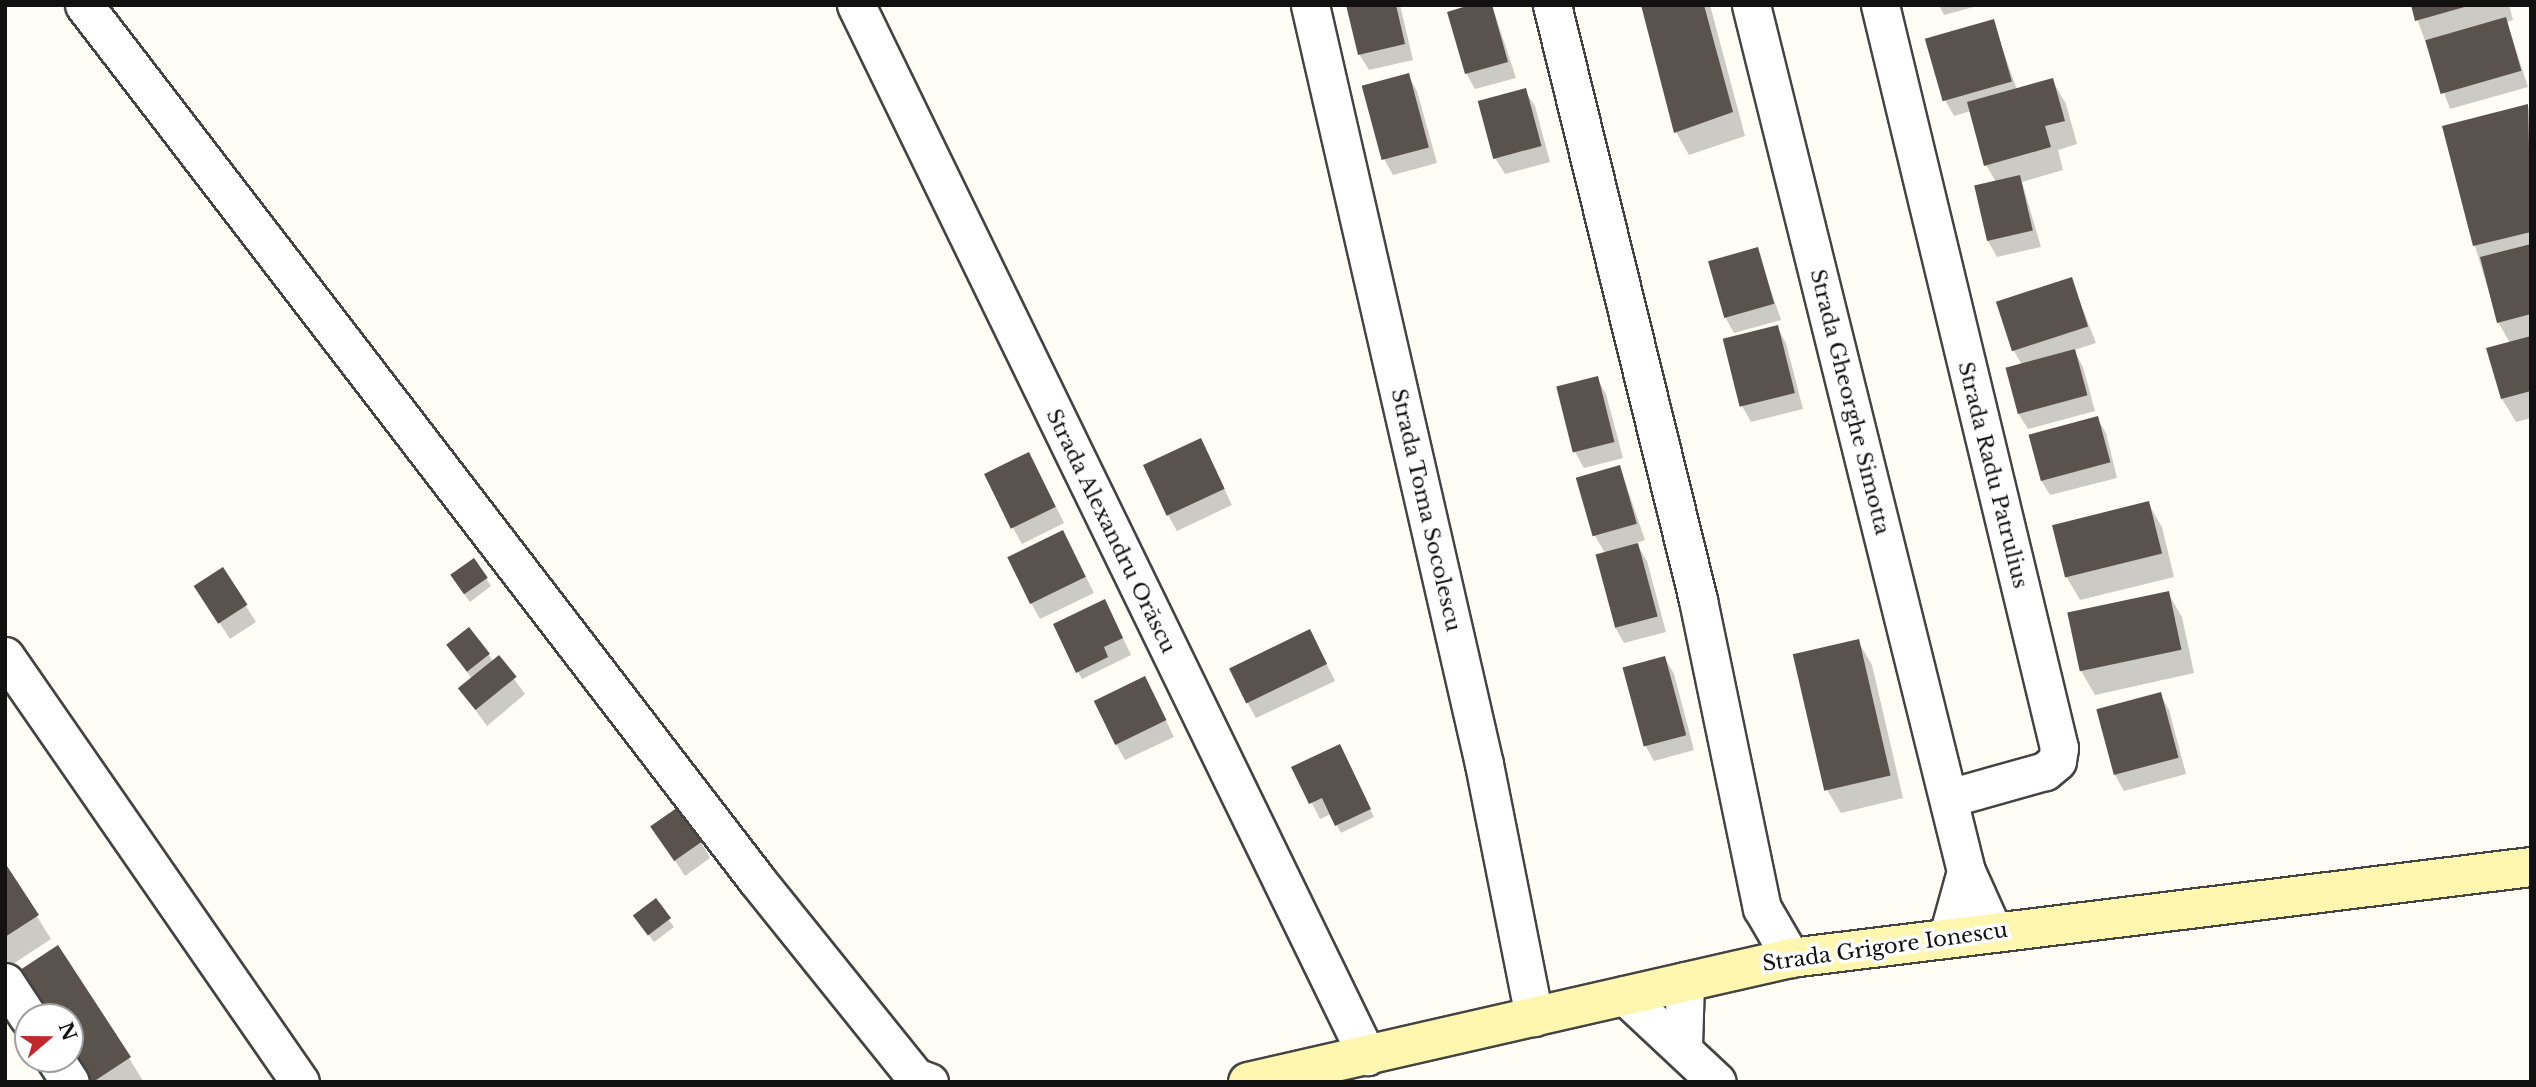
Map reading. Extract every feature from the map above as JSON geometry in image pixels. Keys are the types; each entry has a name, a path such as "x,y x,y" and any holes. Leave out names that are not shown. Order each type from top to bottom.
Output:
{"main road":[{"name":"Strada Grigore Ionescu","path":"1253,1081 1309,1075 1367,1056 1791,958 1948,936 2531,867"}],"street":[{"path":"84,5 756,879 915,1077 929,1082"},
{"name":"Strada Alexandru Orăscu","path":"856,5 1367,1056"},
{"name":"Strada Toma Socolescu","path":"1310,5 1484,764 1534,1017"},
{"path":"1552,5 1698,600 1762,908 1791,958"},
{"name":"Strada Gheorghe Simotta","path":"1751,5 1949,798"},
{"name":"Strada Radu Patrulius","path":"1880,5 2059,748 2057,761 2045,771 1949,798"},
{"path":"5,656 300,1082"},
{"path":"1949,798 1966,871 1993,931"},
{"path":"1948,936 1966,871"},
{"path":"1749,967 1762,908"},
{"path":"1683,1046 1685,981"},
{"path":"5,982 19,1003"},
{"path":"1624,995 1683,1046 1717,1082"}],"building":[{"path":"1346,5 1396,5 1405,44 1358,55"},
{"path":"1470,5 1492,5 1508,62 1465,74 1447,12"},
{"path":"1641,5 1704,5 1733,112 1674,133"},
{"path":"2411,5 2468,5 2468,6 2415,21"},
{"path":"2506,17 2521,71 2441,94 2425,40"},
{"path":"1994,19 2012,81 1943,101 1925,39"},
{"path":"1409,73 1429,147 1382,160 1362,86"},
{"path":"2053,78 2065,121 2045,126 2051,147 1984,166 1967,102"},
{"path":"1526,88 1542,146 1493,159 1478,101"},
{"path":"2528,104 2531,232 2473,246 2442,126"},
{"path":"2020,175 2033,231 1987,241 1974,186"},
{"path":"2531,244 2531,314 2497,323 2480,257"},
{"path":"1758,247 1774,304 1724,318 1708,261"},
{"path":"2072,277 2088,326 2012,351 1996,302"},
{"path":"1778,325 1795,393 1740,407 1723,339"},
{"path":"2531,336 2531,391 2501,399 2486,348"},
{"path":"2075,349 2087,395 2018,414 2005,368"},
{"path":"1598,376 1614,442 1573,452 1556,386"},
{"path":"2098,416 2110,462 2041,481 2028,435"},
{"path":"1201,438 1225,489 1167,516 1143,465"},
{"path":"1029,452 1056,507 1011,529 984,474"},
{"path":"1620,465 1637,524 1593,536 1576,478"},
{"path":"2149,501 2162,553 2065,578 2052,525"},
{"path":"1063,530 1086,577 1030,604 1007,557"},
{"path":"1638,543 1658,616 1615,628 1595,554"},
{"path":"474,558 488,578 464,594 450,575"},
{"path":"223,567 248,605 218,624 194,586"},
{"path":"2169,591 2181,650 2080,671 2067,613"},
{"path":"1105,599 1123,638 1104,647 1108,657 1076,673 1053,624"},
{"path":"469,627 490,654 467,672 446,645"},
{"path":"1310,629 1327,664 1246,704 1229,668"},
{"path":"1859,639 1890,775 1824,791 1793,654"},
{"path":"499,655 517,677 475,710 458,688"},
{"path":"1665,656 1686,735 1644,747 1622,667"},
{"path":"1145,676 1166,720 1115,745 1094,701"},
{"path":"2161,692 2179,758 2114,775 2096,709"},
{"path":"1340,744 1371,809 1335,826 1322,798 1309,804 1291,767"},
{"path":"678,807 702,841 674,861 650,827"},
{"path":"5,863 39,915 5,937"},
{"path":"656,898 671,918 648,935 633,915"},
{"path":"58,945 131,1057 93,1082 85,1082 79,1073 84,1073 84,1003 33,1003 14,974"}]}
